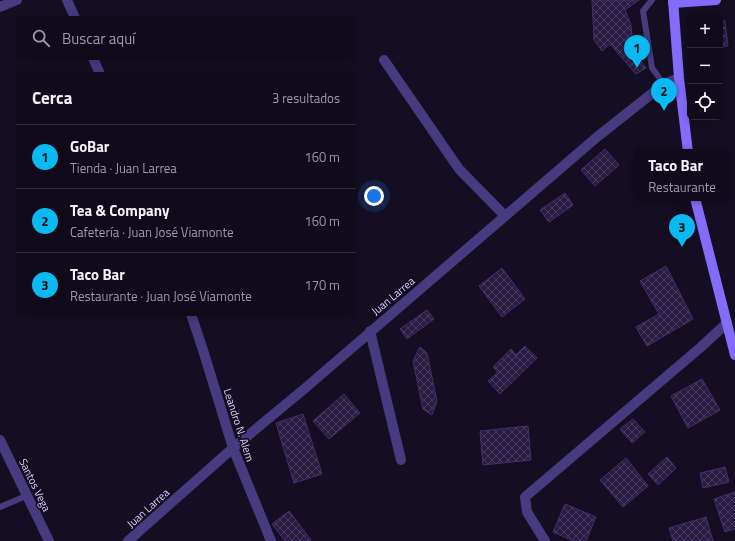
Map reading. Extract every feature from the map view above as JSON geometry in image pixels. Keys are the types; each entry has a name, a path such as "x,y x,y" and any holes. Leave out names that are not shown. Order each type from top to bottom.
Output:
{"main road":[{"path":"688,149 679,78 673,2 716,0"},
{"path":"696,201 735,355"}],"street":[{"path":"0,7 17,0"},
{"path":"68,0 74,16"},
{"path":"94,60 99,72"},
{"path":"384,60 459,169 505,216"},
{"name":"Juan Larrea","path":"128,541 232,448 303,390 597,137 664,84 679,78"},
{"name":"Leandro N. Alem","path":"192,316 232,448 271,541"},
{"path":"545,541 527,512 525,497 701,347 727,323"},
{"path":"370,331 401,460"},
{"name":"Santos Vega","path":"0,440 49,541"}],"lane":[{"path":"652,0 643,11 652,68 664,84"},
{"path":"0,507 26,496"}],"building":[{"path":"592,0 639,0 625,10 631,25 632,35 628,41 646,68 636,74 610,44 602,51 594,40"},
{"path":"723,21 725,21 728,46 723,47"},
{"path":"605,149 619,165 595,186 581,170"},
{"path":"565,193 573,205 549,222 540,210"},
{"path":"666,266 693,319 647,346 636,327 659,314 640,281"},
{"path":"502,268 525,299 502,317 479,286"},
{"path":"427,310 434,319 407,339 400,329"},
{"path":"525,346 537,358 500,394 488,381 498,372 493,367 511,349 516,355"},
{"path":"420,347 427,353 437,401 432,415 423,409 413,361"},
{"path":"702,379 720,410 688,428 671,396"},
{"path":"344,394 360,413 329,439 313,421"},
{"path":"303,414 322,474 294,483 276,423"},
{"path":"633,419 645,432 632,443 620,429"},
{"path":"528,426 531,460 483,465 480,431"},
{"path":"667,457 676,468 658,485 648,474"},
{"path":"626,458 648,486 623,507 600,480"},
{"path":"725,467 729,482 703,488 700,473"},
{"path":"735,492 735,529 725,532 714,499"},
{"path":"565,504 596,517 586,541 574,541 553,532"},
{"path":"289,511 311,540 310,541 285,541 272,524"},
{"path":"706,517 713,541 673,541 669,528"}],"place":[{"name":"GoBar","path":"637,68"},
{"name":"Tea & Company","path":"664,111"},
{"name":"Taco Bar","path":"682,247"}]}
